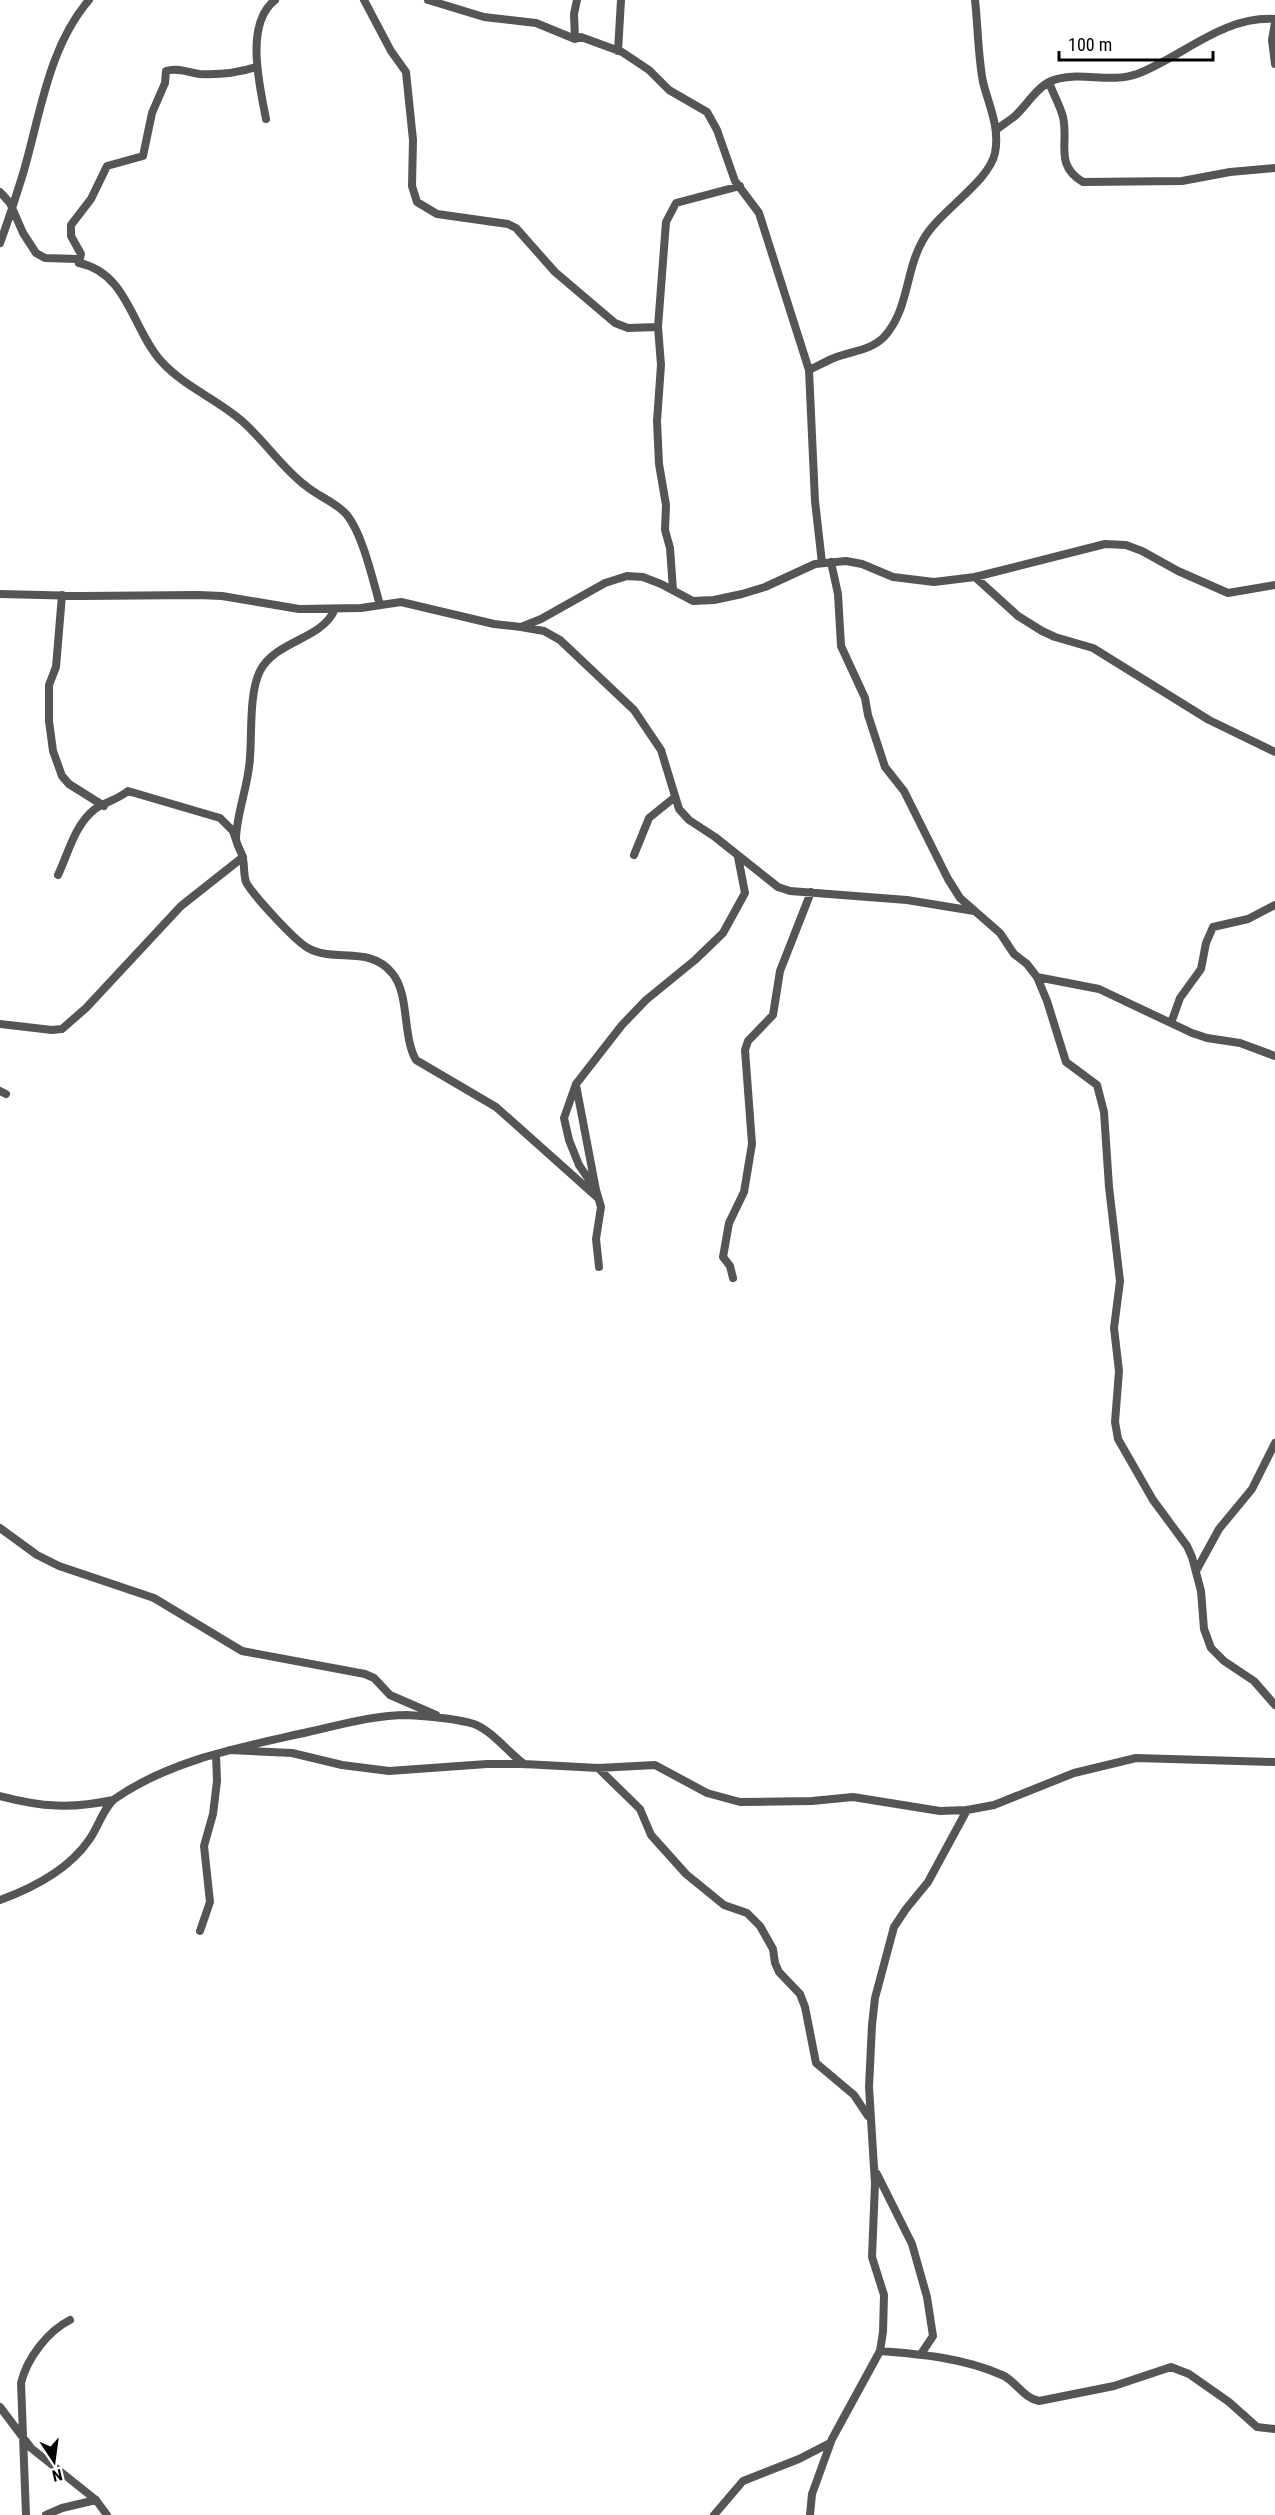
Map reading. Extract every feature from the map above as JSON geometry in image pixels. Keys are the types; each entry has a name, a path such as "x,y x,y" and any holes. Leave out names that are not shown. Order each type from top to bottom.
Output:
{"street":[{"path":"0,243 54,67 72,24 88,0"},
{"path":"266,119 255,52 262,17 275,0"},
{"path":"364,0 391,51 406,72 413,140 412,186 417,202 437,214 501,223 516,228 555,272 615,323 628,328 658,327"},
{"path":"428,0 484,17 536,23 575,39 581,37 618,51 649,70 669,90 707,112 717,129 735,181 759,213 809,370 815,501 826,562 838,594 841,646 865,698 885,767 904,791 948,879 960,898 1000,933 1014,954 1027,964 1037,977 1066,1062 1097,1085 1104,1112 1109,1187 1120,1281 1114,1328 1119,1371 1116,1433 1122,1449 1153,1500 1187,1546 1201,1591 1203,1629 1211,1648 1224,1661 1254,1681 1275,1705"},
{"path":"575,39 574,14 577,0"},
{"path":"618,51 621,0"},
{"path":"809,370 834,358 870,348 884,337 900,314 916,256 923,240 956,201 986,174 993,163 996,130 983,82 975,0"},
{"path":"996,130 1013,118 1049,82 1083,76 1120,78 1136,74 1214,32 1259,18 1275,21 1272,39 1275,64"},
{"path":"79,263 81,254 71,236 71,225 91,199 107,166 143,156 152,113 165,83 166,71 171,69 199,74 230,74 256,67"},
{"path":"1049,82 1064,120 1065,163 1074,177 1083,182 1182,181 1230,172 1275,168"},
{"path":"673,590 670,548 665,530 666,505 659,464 657,421 661,366 658,327 666,222 676,203 740,186"},
{"path":"0,192 12,206 22,233 36,254 45,258 77,259 79,263 92,266 117,287 131,307 141,333 162,362 176,375 227,408 245,423 291,474 346,514 364,554 380,605"},
{"path":"521,627 542,619 605,583 620,578 643,577 693,600 742,594 765,587 815,564 826,562 846,561 862,564 893,577 934,582 975,577 1105,544 1126,545 1142,551 1178,572 1228,593 1275,585"},
{"path":"975,577 1018,616 1042,631 1093,648 1209,720 1275,752"},
{"path":"0,594 222,596 299,609 335,609 401,602 494,624 544,631 560,640 634,710 661,750 679,809 689,820 715,837 778,886 790,891 907,900 974,911"},
{"path":"63,595 56,667 48,692 53,752 62,776 69,784 104,806"},
{"path":"236,840 250,761 254,698 259,673 286,646 326,624 335,609"},
{"path":"58,875 74,837 87,818 97,808 130,791 220,818 233,831 243,857 247,884 298,942 323,955 357,954 390,970 399,987 416,1060 496,1107 597,1194"},
{"path":"634,855 649,818 675,797"},
{"path":"0,1024 52,1030 62,1029 86,1008 181,906 243,857"},
{"path":"597,1194 579,1165 569,1140 564,1118 576,1084 622,1025 646,1000 675,978 723,933 745,893 738,857"},
{"path":"733,1278 730,1266 723,1257 723,1246 729,1223 744,1192 752,1144 753,1129 746,1082 746,1050 748,1041 773,1015 780,971 811,892"},
{"path":"1170,1023 1180,998 1201,969 1206,943 1213,927 1248,919 1275,905"},
{"path":"1037,977 1099,988 1170,1023 1207,1038 1240,1043 1275,1056"},
{"path":"576,1084 600,1207 596,1239 599,1267"},
{"path":"1196,1571 1219,1529 1252,1489 1275,1443"},
{"path":"0,1528 37,1555 59,1566 154,1598 242,1651 365,1674 374,1678 390,1695 449,1721"},
{"path":"0,1796 26,1803 63,1808 85,1806 113,1800 164,1772 230,1750 363,1720 406,1715 480,1727 524,1764"},
{"path":"230,1750 292,1753 342,1765 389,1771 437,1766 524,1764 598,1768 655,1765 707,1793 740,1802 812,1801 853,1797 873,1798 904,1807 940,1811 967,1810 994,1805 1074,1773 1136,1758 1275,1762"},
{"path":"200,1931 210,1902 204,1846 213,1814 217,1781 216,1754"},
{"path":"598,1768 640,1809 651,1835 686,1874 724,1905 747,1913 760,1926 773,1949 774,1963 778,1972 800,1994 805,2007 816,2063 854,2096 870,2122"},
{"path":"0,1900 20,1893 51,1875 74,1856 88,1841 113,1800"},
{"path":"810,2515 812,2494 830,2443 880,2351 883,2332 884,2295 872,2257 874,2168 870,2122 872,2025 875,1998 894,1927 906,1908 928,1882 967,1810"},
{"path":"874,2168 912,2244 927,2297 933,2336 921,2354"},
{"path":"26,2515 21,2383 24,2373 54,2329 70,2320"},
{"path":"880,2351 921,2354 979,2366 1004,2375 1030,2398 1039,2402 1114,2386 1173,2367 1190,2374 1257,2427 1275,2429"},
{"path":"0,2407 38,2454 96,2500 108,2515"},
{"path":"714,2515 743,2481 799,2459 830,2443"},
{"path":"46,2515 62,2508 96,2500"}]}
